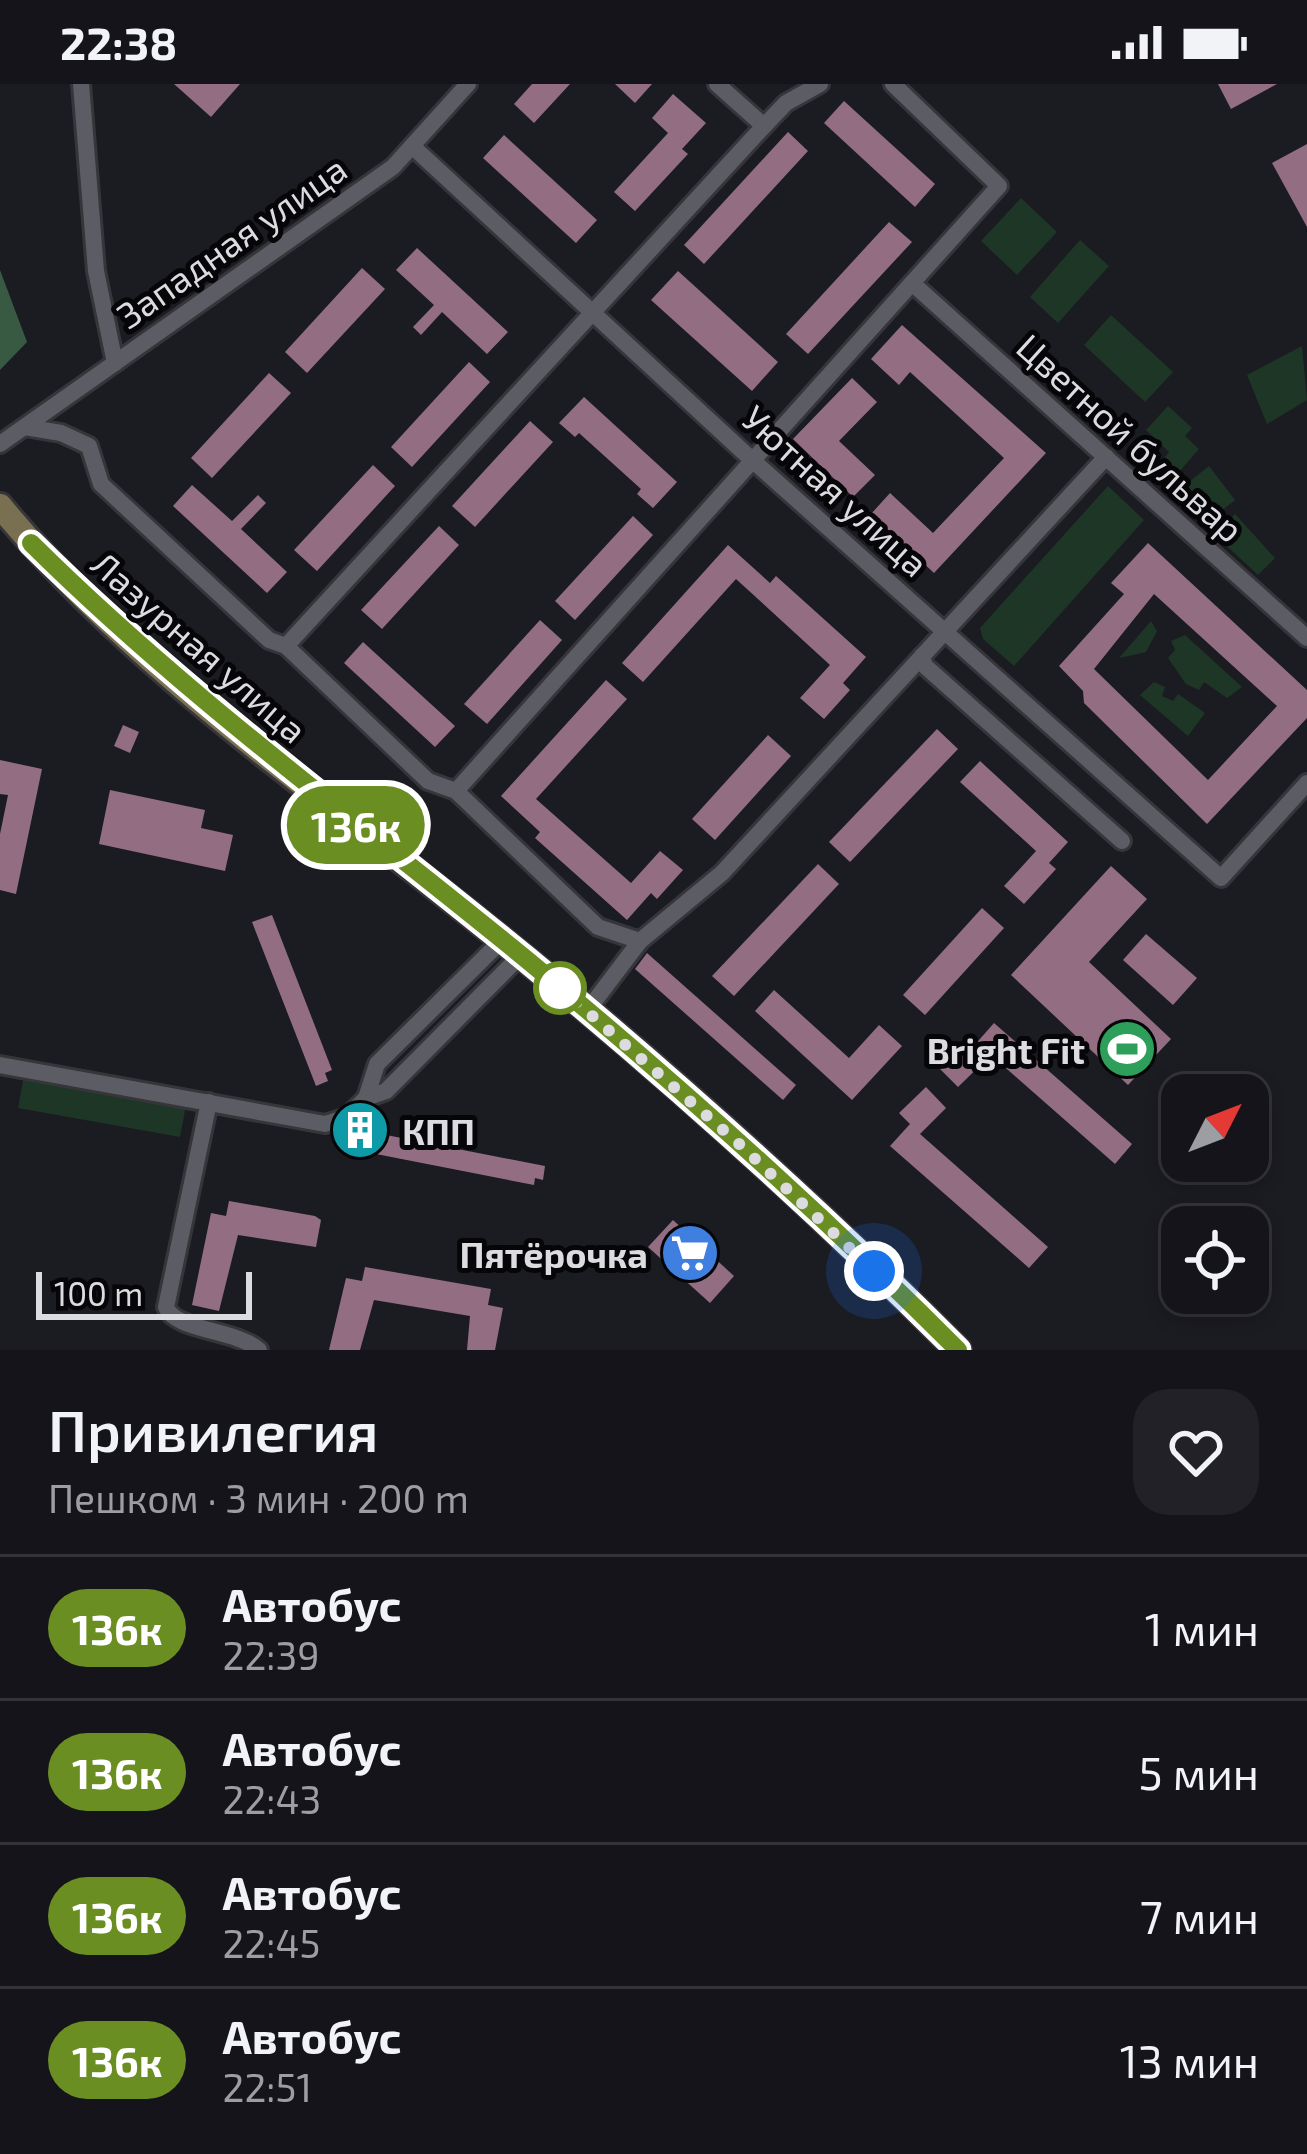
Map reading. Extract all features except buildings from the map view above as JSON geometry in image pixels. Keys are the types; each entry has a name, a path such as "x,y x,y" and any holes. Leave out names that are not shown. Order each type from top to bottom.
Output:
{"street":[{"path":"81,84 96,271 115,363"},
{"name":"Западная улица","path":"14,435 393,167 468,84"},
{"path":"717,84 764,126"},
{"path":"286,646 764,126 786,103 820,84"},
{"path":"456,791 750,458 999,186 893,84"},
{"name":"Уютная улица","path":"412,146 750,458 1221,878 1307,783"},
{"name":"Цветной бульвар","path":"912,283 1307,638"},
{"path":"14,435 76,437 89,446 101,484 269,640 286,646 428,781 456,791 598,927 640,941"},
{"path":"587,1011 640,941 722,873 1106,457"},
{"name":"Лазурная улица","path":"0,506 31,543 150,656 587,1011 958,1350"},
{"path":"922,656 925,666 1122,841"},
{"path":"366,1098 377,1064 512,948"},
{"path":"0,1065 325,1124 347,1117 366,1098 386,1091 512,948"},
{"path":"209,1102 166,1306 178,1322 242,1335 259,1350"}],"green space":[{"path":"1021,198 1057,232 1017,275 981,241"},
{"path":"1080,240 1109,266 1058,323 1030,297"},
{"path":"0,270 27,342 0,370"},
{"path":"1111,315 1173,372 1145,402 1084,345"},
{"path":"1302,346 1307,400 1267,424 1247,375"},
{"path":"1168,406 1192,428 1185,436 1199,449 1178,473 1163,460 1169,452 1146,430"},
{"path":"1209,466 1235,500 1210,520 1184,486"},
{"path":"1108,486 1144,520 1014,666 983,639 980,628"},
{"path":"1235,514 1275,558 1258,575 1215,535"},
{"path":"1151,621 1157,631 1146,652 1119,658"},
{"path":"1185,635 1242,687 1227,698 1204,682 1199,690 1186,684 1168,658 1175,650 1171,641"},
{"path":"1154,682 1165,687 1162,696 1173,701 1178,694 1205,713 1188,736 1140,695"},
{"path":"24,1075 186,1105 180,1137 18,1108"}],"bus line":[{"name":"136к","path":"31,543 203,702 526,959 697,1106 958,1350"}],"place":[{"name":"Bright Fit","path":"1127,1049"},
{"name":"КПП","path":"360,1130"},
{"name":"Пятёрочка","path":"690,1253"}],"route":[{"path":"560,988 737,1142 874,1271"}]}
